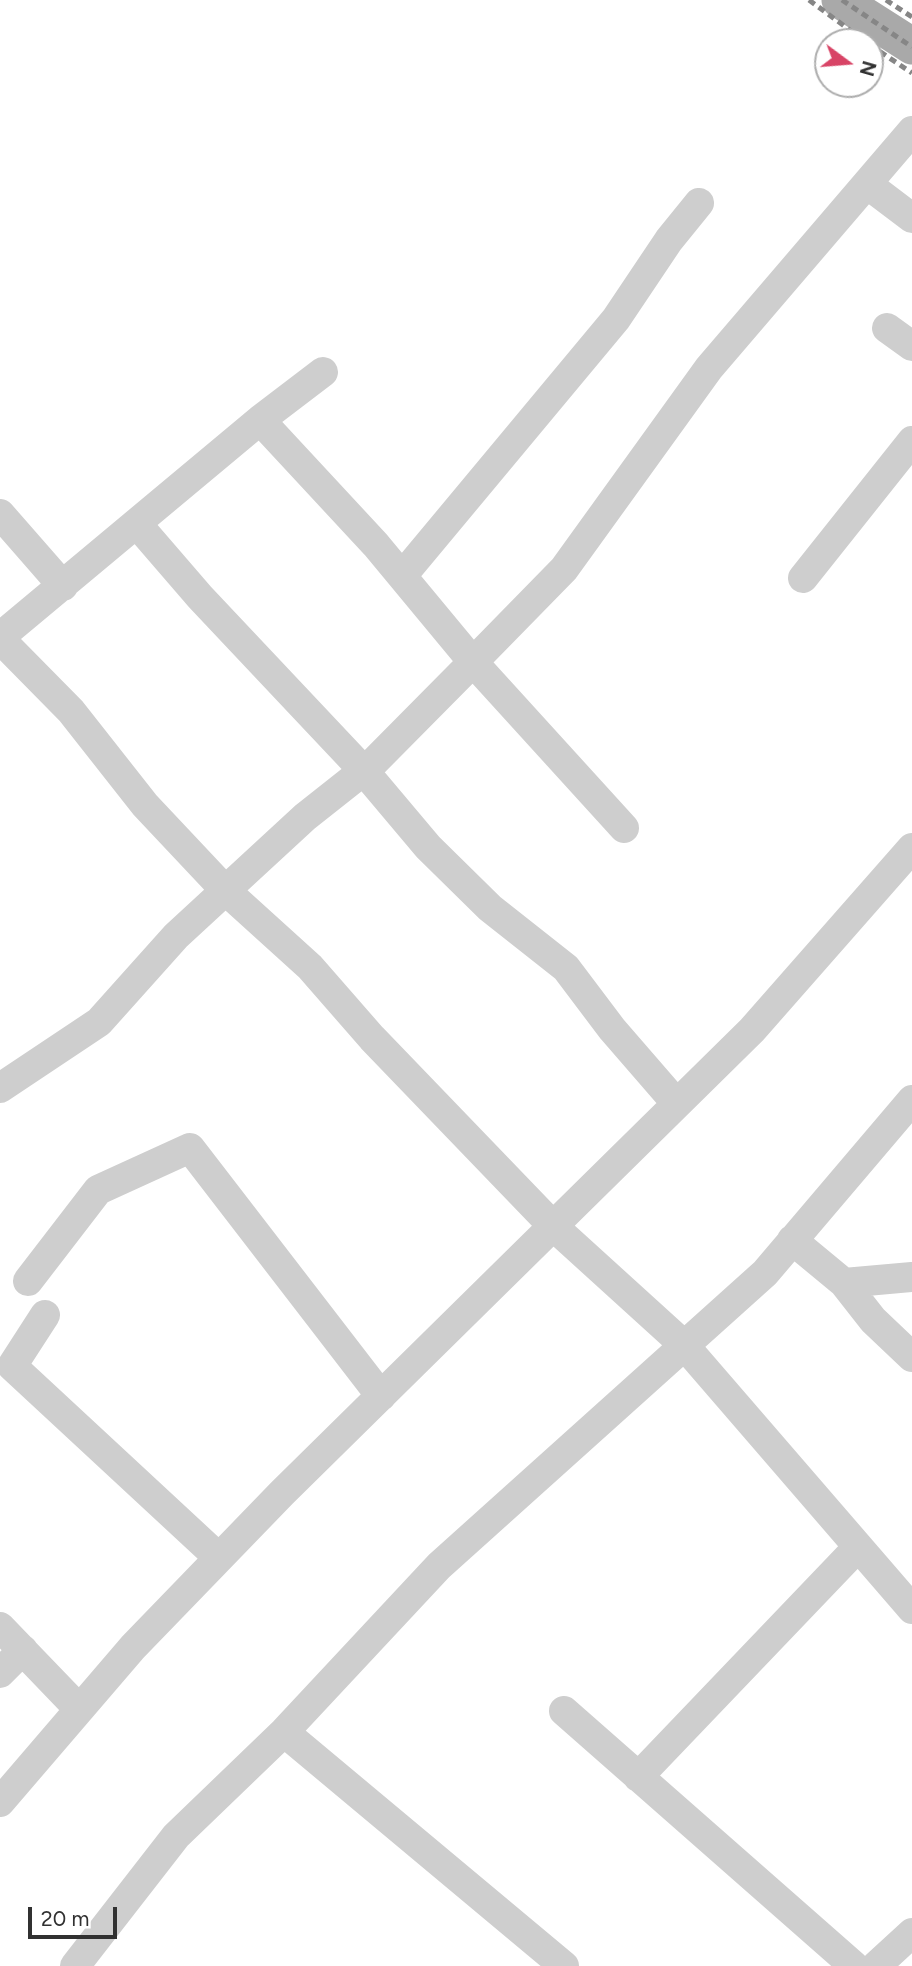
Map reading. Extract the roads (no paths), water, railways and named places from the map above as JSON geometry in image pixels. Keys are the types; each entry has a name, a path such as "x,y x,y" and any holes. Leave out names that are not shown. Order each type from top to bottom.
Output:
{"main road":[{"path":"840,0 912,46"}],"street":[{"path":"2,1083 99,1022 176,936 306,817 364,771 564,569 709,368 912,131"},
{"path":"867,184 912,218"},
{"path":"402,576 616,319 669,240 699,203"},
{"path":"887,328 912,346"},
{"path":"323,372 260,420 0,638 71,711 145,805 225,890 310,967 372,1038 553,1226 684,1345 912,1609"},
{"path":"260,420 402,576 473,662 624,828"},
{"path":"803,578 912,441"},
{"path":"0,514 63,586"},
{"path":"137,524 200,597 364,771 428,847 490,908 566,968 612,1029 677,1104"},
{"path":"0,1801 133,1647 381,1396 752,1030 912,848"},
{"path":"75,1966 176,1836 284,1732 439,1566 765,1273 912,1100"},
{"path":"28,1281 97,1190 190,1149 381,1396"},
{"path":"792,1241 844,1283 873,1320 912,1357"},
{"path":"844,1283 912,1277"},
{"path":"45,1315 12,1366 219,1558"},
{"path":"638,1777 858,1547"},
{"path":"0,1627 79,1709"},
{"path":"0,1673 23,1650"},
{"path":"564,1711 854,1966"},
{"path":"284,1732 565,1966"},
{"path":"876,1966 912,1933"}],"railway":[{"path":"809,0 847,28"},
{"path":"842,0 912,47"},
{"path":"886,0 912,17"},
{"path":"884,54 912,73"}]}
